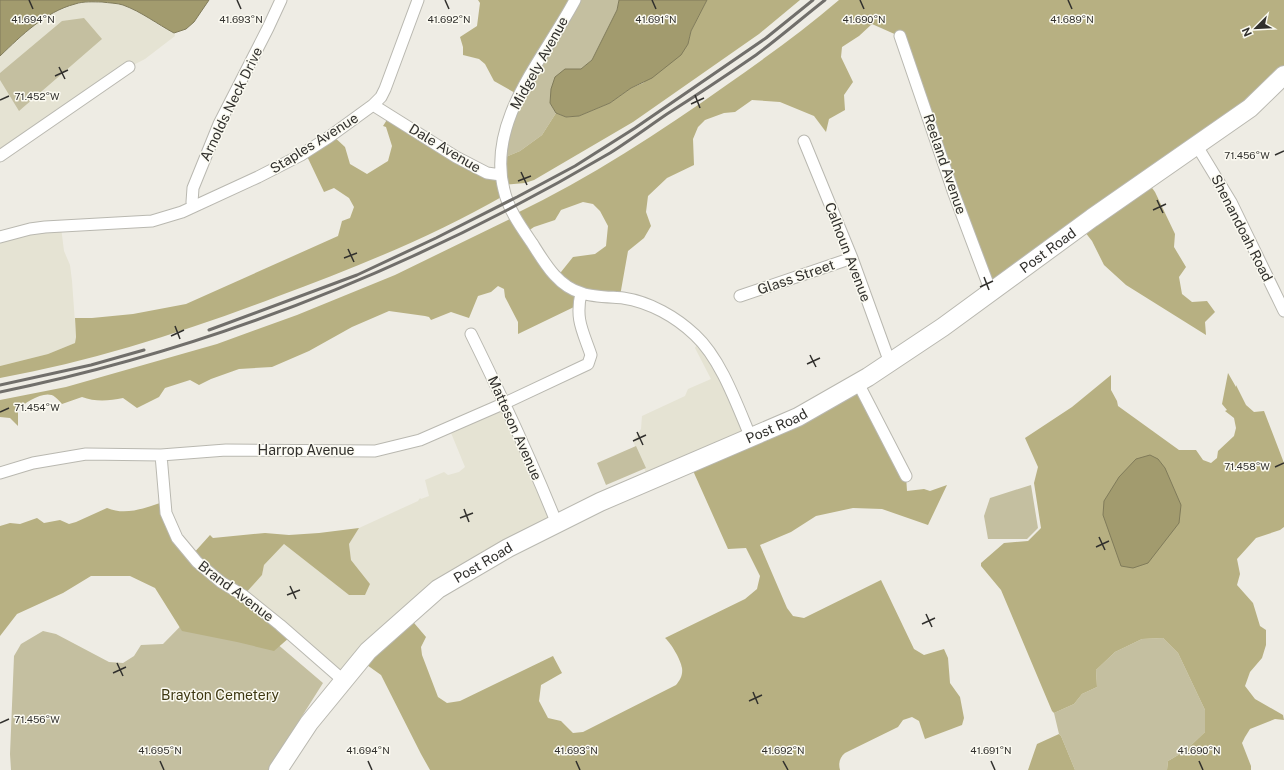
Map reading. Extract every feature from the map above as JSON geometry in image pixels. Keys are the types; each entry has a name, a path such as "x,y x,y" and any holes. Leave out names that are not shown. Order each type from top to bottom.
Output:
{"main road":[{"name":"Post Road","path":"278,770 309,723 368,651 438,589 508,548 600,502 798,417 858,383 942,327 1098,214 1250,108 1284,75"}],"street":[{"name":"Arnolds Neck Drive","path":"193,206 193,188 218,124 281,0"},
{"name":"Staples Avenue","path":"193,206 228,192 301,155 329,137 373,104 386,88 418,0"},
{"name":"Midgely Avenue","path":"501,175 501,151 514,106 531,72 574,0"},
{"name":"Reeland Avenue","path":"900,36 991,292"},
{"path":"0,156 129,67"},
{"name":"Dale Avenue","path":"373,104 456,157 487,173 501,175"},
{"name":"Calhoun Avenue","path":"804,142 852,258 890,362"},
{"name":"Shenandoah Road","path":"1197,146 1231,202 1284,311"},
{"path":"501,175 504,191 515,216 543,262 559,280 581,294 639,302 665,313 687,327 696,336 713,356 734,398 751,438"},
{"path":"0,237 20,231 45,227 152,221 182,212 193,206"},
{"name":"Glass Street","path":"740,296 852,258"},
{"name":"Harrop Avenue","path":"0,473 33,463 86,454 160,455 226,450 375,451 420,440 505,403 588,364 591,356 579,320 578,307 581,294"},
{"name":"Matteson Avenue","path":"471,334 530,458 557,524"},
{"path":"858,383 906,476"},
{"name":"Brand Avenue","path":"160,455 166,513 177,538 197,562 221,582 244,596 280,625 344,681"}],"shaded area":[{"path":"0,0 209,0 194,22 186,29 174,33 123,5 102,2 78,3 44,18 25,32 0,56"},
{"path":"478,0 574,0 517,94 494,81 485,64 479,59 463,55 463,47 460,37 477,26 480,3"},
{"path":"619,0 707,0 691,31 688,44 681,55 652,78 631,88 610,103 579,116 566,117 556,113 550,103 551,89 555,77 565,69 581,69 592,60 617,10"},
{"path":"707,0 800,0 759,34 633,122 534,180 525,183 504,185 505,195 449,225 363,263 208,322 105,354 0,378 0,366 48,354 75,343 75,318 133,314 186,304 338,236 342,221 350,218 354,207 349,198 334,188 324,192 305,152 331,134 345,147 350,164 367,174 388,161 392,146 386,127 383,126 390,115 493,175 501,159 520,151 542,135 556,113 566,117 579,116 610,103 631,88 643,83 688,44 691,31"},
{"path":"839,0 1284,0 1284,70 1147,181 1155,192 1175,234 1174,247 1186,267 1179,277 1182,294 1192,302 1207,301 1215,312 1205,322 1206,335 1126,285 1104,265 1092,241 1081,227 989,291 899,36 872,24 859,36 842,47 841,57 853,82 844,95 845,110 829,119 826,132 814,116 780,102 752,100 735,112 724,113 705,120 698,127 693,139 694,165 667,178 648,196 646,212 651,226 644,238 628,251 620,296 580,294 574,307 518,334 518,322 505,297 504,289 498,286 491,292 478,296 469,318 451,312 431,320 429,317 425,316 389,311 352,327 309,351 272,367 239,369 199,385 190,380 165,388 159,397 137,408 123,398 113,400 92,400 82,397 62,404 51,395 41,395 18,409 18,426 10,418 0,417 0,400 66,387 217,344 297,315 395,275 514,217 515,214 597,170 650,137 756,64","holes":["583,202 593,204 600,211 608,226 606,246 595,254 573,257 557,277 525,233 534,227 555,220 561,210"]},
{"path":"88,2 123,5 144,15 163,28 174,33 175,36 145,59 110,77 0,155 0,56 35,25 54,13 75,4"},
{"path":"61,227 64,251 70,265 72,281 76,337 75,343 48,354 0,366 0,237"},
{"path":"699,341 703,344 749,436 649,480 633,441 641,429 642,416 685,396 688,389 711,379 695,348"},
{"path":"1228,373 1246,405 1254,412 1264,411 1284,463 1284,527 1280,530 1256,538 1237,559 1240,574 1237,585 1253,603 1260,626 1266,630 1266,645 1262,658 1250,672 1245,686 1255,699 1283,715 1284,720 1275,719 1250,729 1242,743 1251,766 1251,770 1167,770 1168,761 1185,751 1205,732 1205,710 1178,653 1163,638 1142,639 1115,652 1096,670 1097,687 1082,694 1074,704 1054,713 1001,590 981,566 981,563 1004,543 1028,541 1041,528 1034,483 1038,467 1025,438 1072,407 1111,375 1111,390 1118,406 1179,450 1196,450 1203,460 1211,463 1217,458 1218,451 1234,436 1236,428 1234,418 1225,411 1227,410 1222,404"},
{"path":"856,383 906,476 907,491 924,489 930,491 947,485 928,525 882,509 853,508 816,516 791,532 760,545 787,608 793,616 804,618 881,580 914,649 924,655 944,649 948,658 950,683 960,697 964,718 962,725 925,739 919,721 912,717 903,720 898,727 845,753 840,760 840,770 430,770 381,675 360,660 409,617 426,637 421,647 422,655 438,697 447,703 460,701 553,656 562,673 541,685 539,701 548,718 561,721 573,733 583,732 676,685 682,675 681,665 675,652 665,638 745,599 757,589 760,576 746,548 728,549 690,464"},
{"path":"505,403 555,523 490,558 340,679 244,595 262,575 264,565 284,544 349,595 370,584 351,560 349,544 359,528 418,501 420,498 429,496 425,480 444,472 448,475 459,472 465,467 449,428"},
{"path":"1150,455 1158,459 1165,468 1181,505 1179,523 1148,563 1133,568 1121,566 1103,515 1104,501 1119,477 1136,459"},
{"path":"163,502 192,555 210,535 213,538 265,533 289,535 359,528 349,544 351,560 370,584 365,595 349,595 284,544 264,565 262,575 244,595 290,637 274,651 182,631 155,588 130,576 91,576 63,593 17,614 0,636 0,526 10,523 20,524 37,518 44,523 60,520 69,524 107,508 128,511 142,509"},
{"path":"1059,734 1075,770 1028,770 1037,744"}],"green space":[{"path":"574,0 619,0 617,10 592,60 581,69 565,69 550,103 556,113 542,135 520,151 501,159 517,95"},
{"path":"84,18 102,39 19,111 0,80 0,73 62,21"},
{"path":"636,446 646,468 606,485 597,463"},
{"path":"1031,485 1038,528 1027,539 988,539 984,516 990,498"},
{"name":"Brayton Cemetery","path":"215,591 323,683 268,770 11,770 10,754 14,656 21,644 43,631 56,634 109,662 123,663 134,656 141,645 163,644"},
{"path":"1163,638 1178,653 1205,710 1205,732 1185,751 1168,761 1167,770 1075,770 1059,734 1054,713 1074,704 1082,694 1097,687 1096,670 1115,652 1142,639"}],"railway":[{"path":"209,330 357,275 436,238 575,166 635,128 766,38 813,0"},
{"path":"0,392 80,374 160,352 238,327 315,298 390,266 465,231 538,194 610,153 756,55 825,0"},
{"path":"0,385 91,365 144,350"}]}
